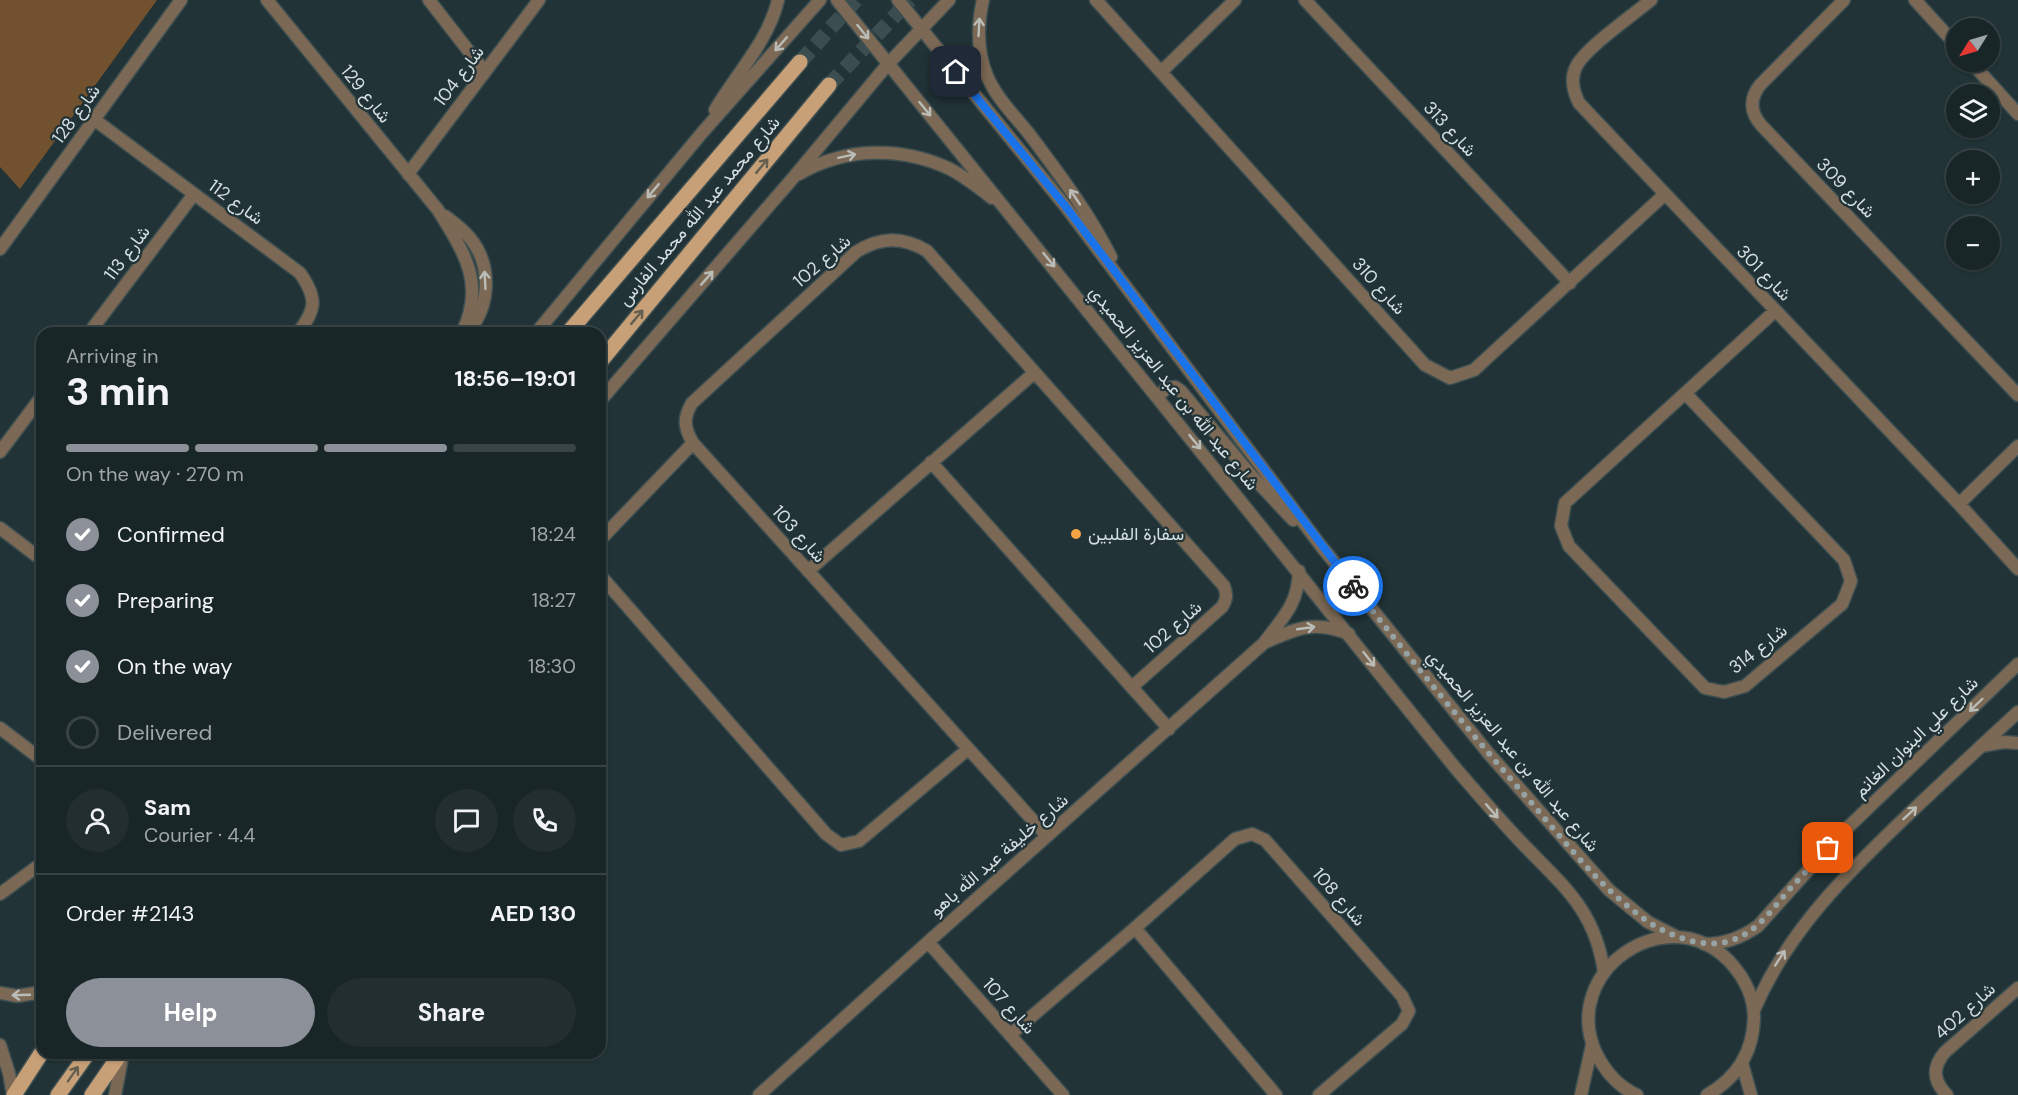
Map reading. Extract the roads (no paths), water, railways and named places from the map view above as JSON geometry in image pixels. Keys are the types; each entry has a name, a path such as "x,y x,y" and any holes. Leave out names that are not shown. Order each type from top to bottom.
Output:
{"main road":[{"name":"شارع محمد عبد الله محمد الفارس","path":"573,327 800,62"},
{"name":"شارع محمد عبد الله محمد الفارس","path":"606,355 829,85"},
{"path":"14,1095 37,1059"},
{"path":"58,1095 84,1059"},
{"path":"92,1095 118,1059"}],"street":[{"name":"شارع 128","path":"0,249 181,0"},
{"name":"شارع 129","path":"267,0 438,210 460,246 470,271 473,298 464,327"},
{"path":"429,0 485,72"},
{"name":"شارع 104","path":"408,174 538,0"},
{"path":"701,134 727,90 757,48 770,24 778,0"},
{"path":"541,327 701,134 820,0"},
{"name":"شارع عبد الله بن عبد العزيز الحميدي","path":"837,0 1350,634 1457,770 1502,822 1573,896 1598,939 1604,972"},
{"name":"شارع عبد الله بن عبد العزيز الحميدي","path":"898,0 1066,207 1321,546 1489,754 1598,877 1635,912 1677,937"},
{"path":"606,394 793,178 888,64 949,0"},
{"path":"983,0 978,26 983,66 995,90 1029,133 1092,222 1125,285"},
{"name":"شارع 310","path":"1096,0 1425,365 1450,378 1474,370 1664,195"},
{"path":"1161,72 1235,0"},
{"name":"شارع 313","path":"1305,0 1570,283"},
{"name":"شارع 301","path":"1651,0 1583,57 1573,74 1572,84 1579,103 2018,569"},
{"name":"شارع 309","path":"1844,0 1760,85 1752,98 1753,113 1762,126 2018,395"},
{"path":"1915,0 1946,34"},
{"path":"1980,72 2018,114"},
{"name":"شارع 112","path":"94,120 300,273 309,286 314,300 311,315 302,327"},
{"path":"793,178 817,165 844,156 862,153 898,154 934,162 951,170 967,179 1008,210"},
{"name":"شارع 113","path":"94,327 194,194"},
{"name":"شارع 129","path":"438,210 470,238 482,258 486,293 479,316 471,327"},
{"name":"شارع 102","path":"693,443 687,434 685,424 686,413 692,403 856,252 869,244 884,240 899,239 914,243 927,251 1224,586 1227,593 1222,607 1132,687"},
{"name":"شارع 314","path":"1686,394 1844,560 1851,580 1842,604 1745,686 1724,693 1705,688 1569,546 1561,526 1565,503 1775,310"},
{"path":"808,571 1035,373"},
{"path":"1158,396 1167,388 1174,387 1181,391 1268,494 1321,546"},
{"path":"0,452 36,404"},
{"path":"606,534 693,443"},
{"name":"شارع 103","path":"693,443 1047,836"},
{"path":"1959,504 2018,446"},
{"path":"931,462 1168,729"},
{"path":"0,528 36,555"},
{"name":"شارع خليفة عبد الله باهو","path":"759,1095 1264,643 1293,605 1299,571"},
{"path":"606,582 825,834 841,844 859,841 968,749"},
{"name":"شارع خليفة عبد الله باهو","path":"1264,643 1304,627 1325,627 1350,634"},
{"name":"شارع علي البنوان الغانم","path":"1704,944 1716,944 1738,938 1758,926 1853,822 2018,664"},
{"path":"1754,1010 1775,965 1799,930 1826,898 1860,861 2018,712"},
{"path":"0,728 36,755"},
{"path":"1981,746 2004,742 2018,743"},
{"name":"شارع 108","path":"1010,1035 1235,839 1252,834 1264,840 1402,996 1409,1011 1402,1024 1319,1095"},
{"path":"0,894 36,867"},
{"path":"1135,928 1276,1095"},
{"path":"1637,1095 1616,1081 1602,1065 1592,1045 1589,1023 1591,1001 1598,981 1623,952 1640,943 1658,938 1677,937 1704,944 1723,955 1738,970 1748,989 1754,1010 1754,1032 1748,1053 1722,1086 1707,1095"},
{"name":"شارع 107","path":"928,942 1063,1095"},
{"name":"شارع 402","path":"1947,1095 1936,1081 1937,1062 2018,988"},
{"path":"0,993 26,996 36,994"},
{"path":"0,1045 14,1095"},
{"path":"1581,1095 1592,1045"},
{"path":"115,1095 121,1059"},
{"path":"1742,1063 1751,1095"}],"tunnel":[{"path":"800,62 856,0"},
{"path":"829,85 910,0"}],"place":[{"name":"سفارة الفلبين","path":"1076,534"}]}
